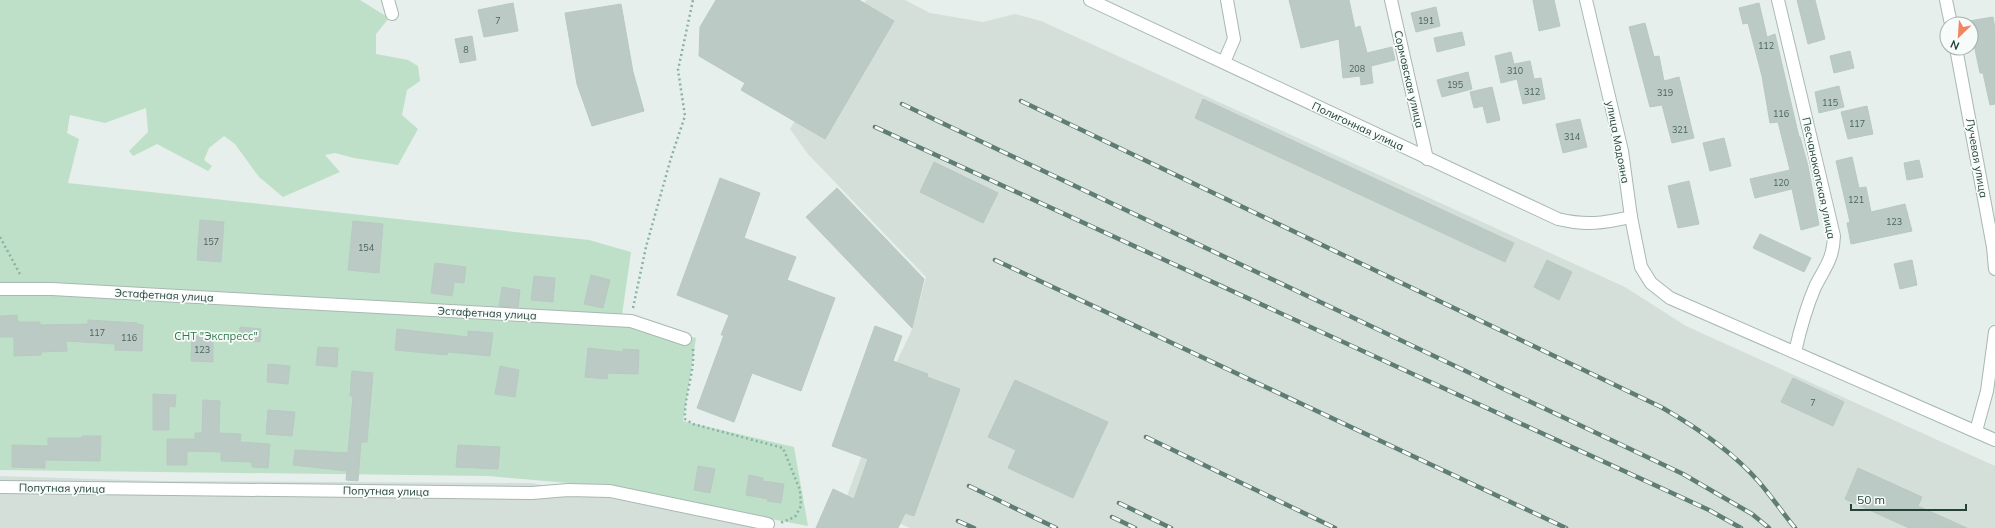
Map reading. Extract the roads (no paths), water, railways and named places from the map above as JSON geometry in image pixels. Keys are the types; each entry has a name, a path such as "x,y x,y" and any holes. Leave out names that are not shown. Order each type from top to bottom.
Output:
{"street":[{"path":"388,0 392,14"},
{"name":"Полигонная улица","path":"1090,0 1558,219 1578,224 1592,224 1631,217"},
{"path":"1224,62 1234,39 1226,0"},
{"name":"Сормовская улица","path":"1391,0 1427,159"},
{"name":"улица Мадояна","path":"1586,0 1622,151 1631,217 1641,267 1651,283 1670,298 1795,352"},
{"name":"Песчанокопская улица","path":"1778,0 1834,236 1830,262 1816,286 1803,317 1795,352"},
{"path":"1946,0 1949,16"},
{"name":"Лучевая улица","path":"1957,56 1993,247 1995,269"},
{"name":"Эстафетная улица","path":"0,289 52,289 631,321 685,339"},
{"path":"1976,431 1987,391 1994,353 1995,332"},
{"path":"1795,352 1995,440"},
{"name":"Попутная улица","path":"0,487 532,493 568,490 610,491 768,524"}],"railway":[{"path":"1021,101 1661,407 1713,440 1737,460 1759,482 1795,528"},
{"path":"902,104 1683,474 1752,514 1769,528"},
{"path":"875,127 1709,510 1741,528"},
{"path":"995,260 1566,528"},
{"path":"1146,437 1335,528"},
{"path":"969,486 1056,528"},
{"path":"1119,503 1171,528"},
{"path":"1112,517 1135,528"},
{"path":"958,521 974,528"}],"park label":[{"name":"СНТ \"Экспресс\"","path":"216,336"}]}
